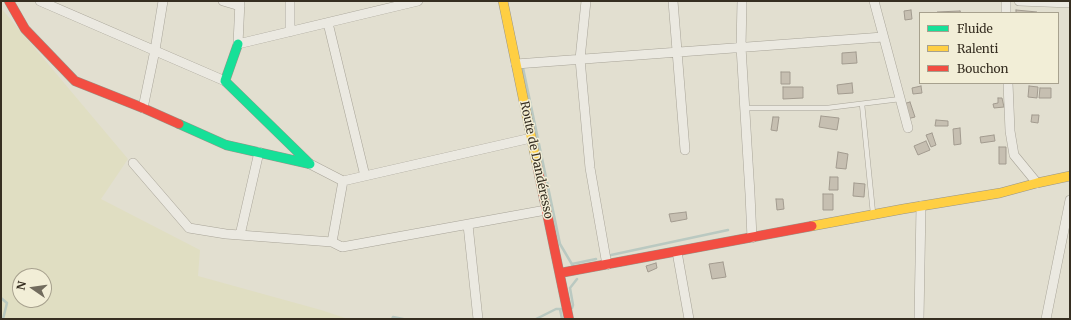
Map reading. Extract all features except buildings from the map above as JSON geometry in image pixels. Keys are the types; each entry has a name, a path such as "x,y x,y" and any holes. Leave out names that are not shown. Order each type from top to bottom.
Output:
{"street":[{"path":"9,1 25,29 75,81 142,108 226,145 310,164 343,181 531,138"},
{"path":"40,1 225,81 310,164"},
{"path":"142,108 155,50 162,1"},
{"path":"223,1 240,4 238,44 225,81"},
{"path":"290,1 290,32"},
{"path":"238,44 418,1"},
{"name":"Route de Dandéresso","path":"503,1 569,319"},
{"path":"586,1 580,59 590,168 607,265"},
{"path":"673,1 686,150"},
{"path":"742,1 741,47 752,238"},
{"path":"874,1 908,128"},
{"path":"1006,1 1006,12"},
{"path":"1019,1 1070,3"},
{"path":"328,23 365,176"},
{"path":"516,64 883,37"},
{"path":"1008,84 1010,131 1014,155 1037,183"},
{"path":"240,235 259,152"},
{"path":"133,163 189,228 240,235 332,242 342,247 546,210"},
{"path":"560,273 1000,192 1070,176"},
{"path":"332,242 343,181"},
{"path":"1046,319 1070,200"},
{"path":"919,319 921,206"},
{"path":"468,224 478,319"},
{"path":"677,252 689,319"}],"lane":[{"path":"745,108 826,108 900,99"},
{"path":"862,104 873,215"}],"shaded area":[{"path":"1,8 128,159 101,199 200,250 198,276 321,310 348,319 1,319"}],"waterway":[{"path":"523,68 560,244 573,266"},
{"path":"611,255 728,230"},
{"path":"572,264 596,259"},
{"path":"572,308 573,305 570,288 577,279"},
{"path":"1,298 7,303 3,319"},
{"path":"536,319 556,309 563,309"},
{"path":"560,309 562,319"},
{"path":"392,319 393,317 403,319"}],"traffic: fast":[{"path":"179,124 226,145 310,164 225,81 238,44"}],"traffic: slow":[{"path":"503,1 537,165"},
{"path":"812,226 1000,193 1070,176"}],"traffic: jam":[{"path":"9,1 25,29 75,81 179,124"},
{"path":"537,165 569,319"},
{"path":"560,273 812,226"}]}
